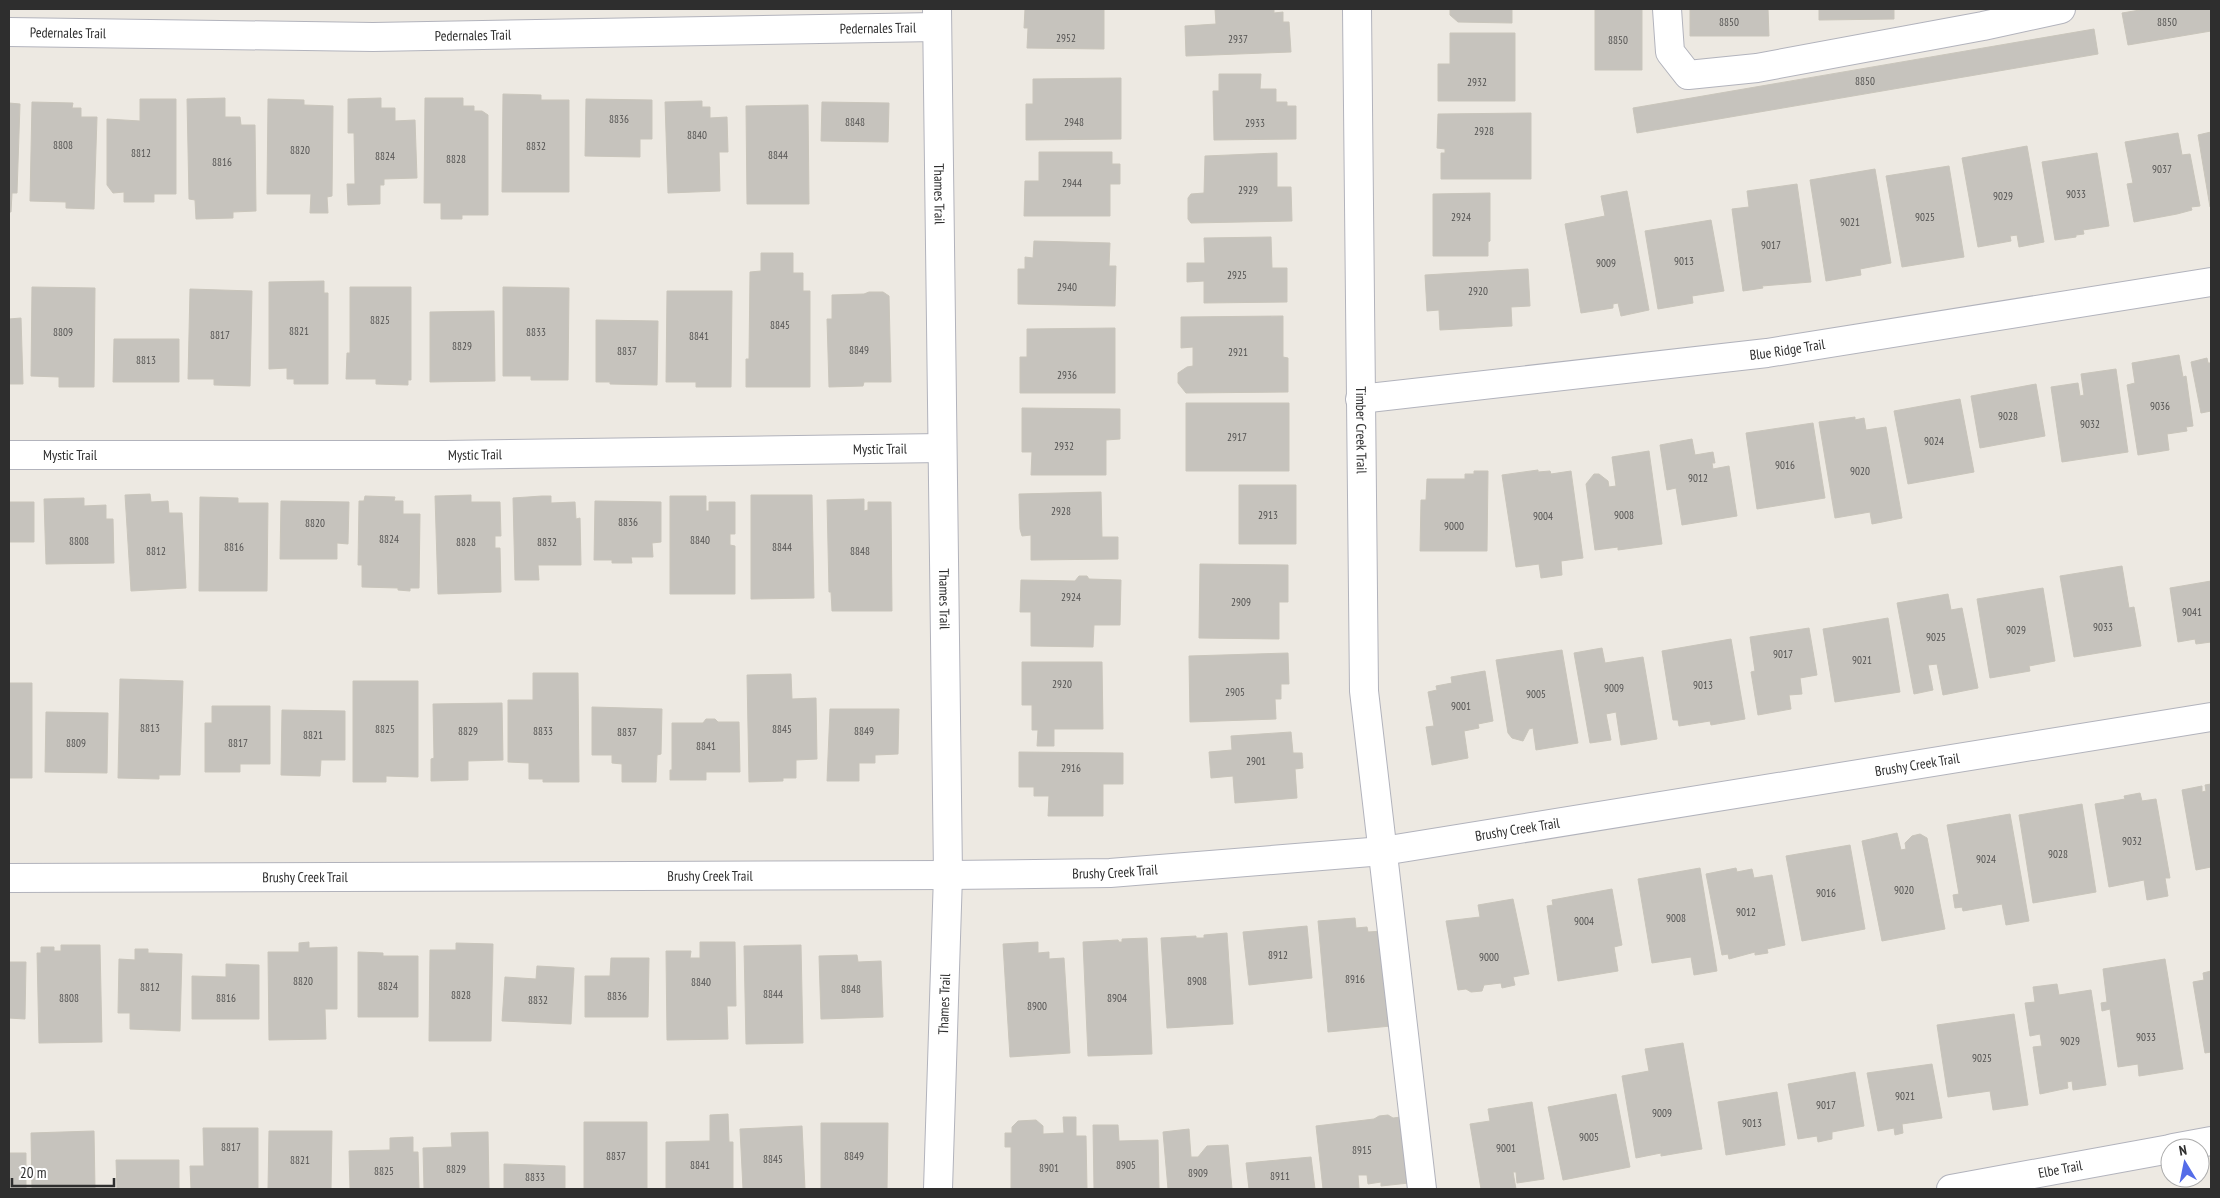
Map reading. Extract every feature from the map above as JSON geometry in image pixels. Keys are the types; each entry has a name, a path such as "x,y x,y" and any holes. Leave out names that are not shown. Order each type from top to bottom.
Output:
{"street":[{"name":"Timber Creek Trail","path":"1357,9 1364,692 1422,1189"},
{"path":"1667,9 1670,52 1688,75 1757,68 2061,9"},
{"name":"Pedernales Trail","path":"9,32 373,37 936,18"},
{"name":"Thames Trail","path":"936,18 948,875 938,1189"},
{"name":"Blue Ridge Trail","path":"1360,400 1767,352 2211,282"},
{"name":"Mystic Trail","path":"9,455 444,455 942,448"},
{"name":"Brushy Creek Trail","path":"9,878 1110,873 1382,851 2211,717"},
{"name":"Elbe Trail","path":"1951,1189 2160,1150"}],"building":[{"path":"1025,9 1104,9 1104,49 1027,48 1028,28 1024,28"},
{"path":"1215,9 1274,9 1274,13 1283,12 1283,22 1289,22 1291,52 1186,56 1185,26 1216,24"},
{"path":"1450,9 1512,9 1512,23 1458,22 1450,15"},
{"path":"1595,9 1642,9 1642,70 1595,70"},
{"path":"1690,9 1768,9 1769,36 1690,36"},
{"path":"1819,9 1894,9 1894,19 1819,20"},
{"path":"2146,9 2211,9 2211,31 2128,45 2122,13"},
{"path":"2094,29 2098,54 1637,133 1633,108"},
{"path":"1450,33 1515,33 1515,101 1438,101 1438,64 1450,64"},
{"path":"1219,74 1261,74 1260,89 1276,89 1276,102 1287,102 1287,106 1296,106 1296,139 1214,140 1213,91 1219,91"},
{"path":"1121,78 1121,139 1026,140 1026,104 1033,104 1033,79"},
{"path":"503,94 541,95 541,100 569,100 569,192 502,192"},
{"path":"225,98 225,117 240,117 241,125 255,125 256,211 233,212 233,218 196,219 195,200 189,199 187,99"},
{"path":"381,98 381,108 395,108 395,121 415,120 417,178 384,179 384,185 380,185 380,204 348,205 347,184 355,184 354,133 348,133 348,99"},
{"path":"425,98 463,98 463,106 474,106 474,111 482,111 488,115 488,215 462,215 462,219 441,219 441,203 424,203"},
{"path":"140,99 176,99 176,194 154,194 154,202 124,202 124,192 113,193 107,185 107,119 140,121"},
{"path":"268,99 304,100 304,105 333,106 332,196 327,197 328,213 310,213 311,194 267,194"},
{"path":"586,99 652,100 652,139 640,139 640,157 585,156"},
{"path":"702,101 702,107 710,107 710,118 727,117 728,152 719,152 720,191 668,193 665,102"},
{"path":"32,102 73,103 72,108 81,108 81,117 97,117 94,209 66,208 66,202 30,201"},
{"path":"822,102 889,103 888,142 821,141"},
{"path":"9,103 20,104 17,193 12,193 11,212 9,212"},
{"path":"808,105 809,204 747,204 746,106"},
{"path":"1531,113 1531,179 1441,179 1441,153 1445,153 1445,149 1437,148 1438,114"},
{"path":"2211,132 2211,206 2210,207 2198,135"},
{"path":"2178,133 2182,155 2190,154 2200,206 2191,207 2192,210 2177,214 2134,222 2127,184 2133,183 2125,142"},
{"path":"2027,146 2044,242 2019,247 2017,235 2010,236 2011,241 1978,247 1962,158"},
{"path":"1039,152 1112,152 1112,164 1120,164 1120,184 1110,184 1110,216 1024,216 1025,181 1039,181"},
{"path":"1277,153 1277,187 1291,187 1292,221 1191,223 1188,219 1188,198 1191,194 1204,193 1205,156"},
{"path":"2097,153 2109,226 2083,230 2084,234 2076,235 2076,237 2055,240 2042,162"},
{"path":"1949,166 1964,257 1902,267 1886,176"},
{"path":"1875,169 1891,263 1860,269 1861,275 1826,281 1810,180"},
{"path":"1797,184 1811,282 1762,286 1763,288 1743,291 1732,209 1749,207 1747,191"},
{"path":"1627,191 1649,310 1621,316 1618,303 1613,304 1613,308 1581,313 1565,224 1605,216 1601,196"},
{"path":"1490,193 1490,241 1488,242 1488,256 1433,256 1433,194"},
{"path":"1711,220 1724,291 1692,296 1693,303 1658,309 1645,231"},
{"path":"1271,237 1272,268 1287,268 1287,302 1204,303 1204,281 1187,282 1187,263 1205,263 1204,238"},
{"path":"1034,241 1110,243 1109,266 1116,266 1115,306 1018,304 1018,269 1025,269 1025,257 1033,258"},
{"path":"761,253 793,253 793,273 803,273 803,291 810,291 810,387 746,387 746,359 749,359 750,272 761,271"},
{"path":"1528,269 1530,306 1511,307 1512,326 1440,330 1439,310 1427,311 1425,275"},
{"path":"324,281 324,293 328,293 328,384 294,384 294,379 287,379 287,368 269,369 269,282"},
{"path":"32,287 95,288 94,387 59,387 59,377 31,376"},
{"path":"350,287 411,287 411,380 408,380 408,385 376,384 376,379 346,379 347,353 350,353"},
{"path":"503,287 569,288 568,380 531,380 531,376 503,376"},
{"path":"190,289 252,291 250,386 214,385 214,379 188,379"},
{"path":"667,291 732,291 731,387 696,387 696,382 666,382"},
{"path":"883,292 889,296 891,382 864,382 863,386 829,387 827,319 832,319 832,295 864,294"},
{"path":"494,311 495,381 430,382 430,312"},
{"path":"1283,316 1283,357 1288,358 1288,392 1186,393 1178,383 1178,373 1187,367 1193,366 1193,347 1181,348 1181,317"},
{"path":"21,318 23,384 9,384 9,319"},
{"path":"596,320 658,321 657,385 596,382"},
{"path":"1115,328 1115,393 1020,393 1020,357 1027,357 1027,329"},
{"path":"114,339 179,339 179,382 113,382"},
{"path":"2179,355 2183,377 2186,376 2193,426 2186,427 2187,431 2167,434 2169,450 2138,455 2127,385 2135,383 2132,363"},
{"path":"2207,358 2208,363 2211,363 2211,411 2201,413 2191,362"},
{"path":"2116,369 2128,452 2062,462 2051,387 2078,383 2080,396 2084,395 2081,374"},
{"path":"2036,384 2045,436 1980,448 1971,396"},
{"path":"1960,399 1974,472 1908,484 1894,411"},
{"path":"1186,403 1289,403 1289,471 1186,471"},
{"path":"1022,408 1120,409 1120,439 1106,440 1106,475 1031,475 1032,452 1022,452"},
{"path":"1855,417 1855,420 1864,418 1866,430 1886,427 1902,518 1872,524 1870,512 1835,518 1819,422"},
{"path":"1813,423 1825,498 1757,509 1746,433"},
{"path":"1692,439 1695,455 1713,452 1715,463 1712,463 1713,469 1729,466 1737,516 1682,525 1676,488 1667,490 1660,445"},
{"path":"1649,451 1662,544 1618,550 1618,547 1595,550 1586,484 1594,474 1599,474 1608,481 1609,487 1616,486 1612,457"},
{"path":"1538,470 1538,472 1550,471 1551,474 1571,471 1583,558 1561,561 1562,575 1541,578 1539,564 1516,567 1502,475"},
{"path":"1474,471 1488,471 1487,551 1420,551 1421,500 1426,500 1427,479 1465,479 1465,474 1474,474"},
{"path":"1239,485 1296,485 1296,544 1239,544"},
{"path":"1101,492 1102,537 1118,537 1118,559 1031,560 1031,535 1022,536 1020,529 1019,494"},
{"path":"150,494 151,502 168,501 169,513 182,513 186,588 131,591 125,495"},
{"path":"471,495 471,502 500,502 501,536 495,536 495,548 500,548 501,592 438,594 435,496"},
{"path":"751,495 812,495 814,598 751,599"},
{"path":"365,496 395,497 394,501 403,501 403,514 420,514 419,588 410,588 410,591 398,590 398,588 362,587 362,565 358,565 359,501 364,501"},
{"path":"551,496 551,503 575,502 576,519 580,518 581,565 538,565 539,580 515,580 513,498"},
{"path":"670,496 706,496 706,511 709,511 709,502 735,502 735,534 730,534 730,545 735,546 735,594 670,594"},
{"path":"200,497 238,498 238,503 268,503 267,591 199,591"},
{"path":"84,498 84,506 106,505 106,519 113,519 114,563 46,564 44,499"},
{"path":"864,499 864,511 868,510 868,502 891,502 892,611 832,611 831,592 829,592 827,500"},
{"path":"281,501 349,502 348,544 337,543 337,559 280,559"},
{"path":"595,501 661,502 661,542 652,543 653,557 631,557 632,563 612,563 612,560 594,560"},
{"path":"9,502 34,502 34,542 9,542"},
{"path":"1200,564 1288,565 1288,602 1279,602 1279,639 1199,638"},
{"path":"2122,566 2129,608 2134,607 2141,646 2074,657 2060,576"},
{"path":"1079,576 1087,576 1089,579 1121,580 1120,625 1094,625 1093,647 1031,646 1031,612 1020,612 1021,580 1075,581"},
{"path":"2211,581 2211,642 2196,644 2195,639 2178,642 2170,588"},
{"path":"2043,588 2055,661 2029,666 2030,671 1990,678 1977,599"},
{"path":"1948,594 1951,610 1962,608 1978,688 1943,695 1937,664 1928,665 1933,690 1914,694 1897,603"},
{"path":"1888,618 1900,692 1835,702 1823,629"},
{"path":"1809,628 1817,675 1800,678 1802,694 1789,695 1791,709 1758,715 1751,672 1755,671 1750,637"},
{"path":"1731,639 1745,719 1711,725 1710,721 1679,726 1678,720 1673,720 1662,651"},
{"path":"1602,648 1605,663 1643,657 1657,739 1621,745 1616,712 1606,714 1611,740 1590,743 1574,653"},
{"path":"1562,650 1578,743 1536,750 1533,728 1529,729 1523,741 1512,738 1508,733 1496,660"},
{"path":"1288,653 1289,684 1281,684 1281,699 1275,699 1276,719 1190,722 1189,656"},
{"path":"1022,662 1102,662 1103,729 1054,729 1054,746 1037,746 1038,730 1032,730 1032,705 1022,705"},
{"path":"1485,671 1493,721 1478,724 1479,728 1464,731 1468,758 1432,765 1426,727 1434,726 1428,692 1437,690 1436,686 1452,683 1451,677"},
{"path":"533,673 578,673 579,782 543,782 543,779 529,779 529,763 508,762 508,700 533,700"},
{"path":"791,674 792,699 816,698 817,759 796,760 796,778 783,778 783,781 749,782 747,675"},
{"path":"120,679 183,681 180,775 159,775 159,779 118,778"},
{"path":"353,681 418,681 418,777 386,776 386,782 353,782"},
{"path":"9,683 32,683 32,778 9,778"},
{"path":"502,703 503,760 468,761 468,780 431,781 431,759 434,758 433,704"},
{"path":"212,706 270,706 270,764 240,764 240,772 205,772 205,723 212,723"},
{"path":"592,707 662,709 661,754 657,755 656,782 622,782 622,764 612,763 612,755 592,755"},
{"path":"830,709 899,709 898,754 875,755 875,763 859,763 859,781 827,781"},
{"path":"282,710 345,711 345,760 321,760 320,776 281,775"},
{"path":"46,712 108,713 107,773 45,772"},
{"path":"706,719 715,719 718,722 739,722 740,772 706,772 706,780 670,780 670,770 672,770 672,723 703,723"},
{"path":"1291,732 1293,753 1302,753 1303,768 1295,769 1297,798 1235,803 1233,776 1211,778 1209,752 1232,750 1231,736"},
{"path":"1019,752 1123,753 1123,784 1103,784 1103,816 1048,816 1049,796 1034,796 1034,787 1019,787"},
{"path":"2211,784 2211,867 2196,870 2182,790 2202,786 2202,792 2206,791 2205,785"},
{"path":"2140,793 2142,801 2156,799 2170,878 2165,878 2168,896 2147,900 2144,880 2109,887 2095,804 2125,799 2124,796"},
{"path":"2082,804 2096,892 2033,903 2019,815"},
{"path":"2010,814 2029,921 2006,925 2002,904 1963,911 1962,907 1955,908 1953,895 1959,894 1947,825"},
{"path":"1897,833 1901,850 1906,849 1905,843 1912,836 1920,834 1927,838 1945,929 1882,941 1862,841"},
{"path":"1850,845 1865,929 1802,941 1786,856"},
{"path":"1700,868 1717,971 1694,975 1691,957 1652,963 1638,879"},
{"path":"1736,868 1737,872 1752,869 1754,878 1772,875 1785,945 1767,949 1768,953 1755,955 1755,952 1729,959 1728,954 1722,955 1706,874"},
{"path":"1612,889 1622,945 1614,947 1618,971 1558,981 1547,906 1553,905 1552,900"},
{"path":"1513,899 1529,974 1513,977 1515,985 1502,988 1501,983 1484,985 1482,991 1458,990 1446,921 1480,917 1478,905"},
{"path":"1355,918 1356,928 1367,927 1368,932 1383,931 1391,1026 1328,1032 1318,921"},
{"path":"1307,926 1312,978 1249,985 1243,932"},
{"path":"1227,933 1233,1024 1167,1028 1161,938 1196,936 1196,938 1204,938 1204,935"},
{"path":"1147,938 1152,1054 1088,1056 1083,942 1118,940 1122,942 1122,939"},
{"path":"309,942 309,948 337,947 337,1009 325,1009 326,1039 269,1040 268,952 299,952 299,943"},
{"path":"700,942 735,942 736,1006 727,1006 728,1039 667,1040 666,951 691,951 690,958 700,958"},
{"path":"1038,942 1038,953 1049,952 1049,959 1064,958 1070,1053 1010,1057 1003,944"},
{"path":"456,943 493,944 491,1041 429,1041 430,950 456,950"},
{"path":"61,945 100,945 102,1042 39,1043 37,953 41,953 41,947 54,947 54,951 61,951"},
{"path":"801,945 803,1043 746,1044 744,946"},
{"path":"135,949 148,949 148,953 182,954 180,1031 130,1029 130,1013 118,1013 119,959 135,960"},
{"path":"358,952 383,953 383,956 418,956 418,1017 358,1017"},
{"path":"857,955 858,962 881,961 883,1017 821,1019 819,956"},
{"path":"611,958 649,958 648,1017 585,1017 585,976 610,976"},
{"path":"2165,959 2183,1069 2139,1076 2138,1064 2118,1067 2110,1009 2102,1011 2101,1003 2107,1002 2103,969"},
{"path":"9,962 26,962 25,1019 9,1018"},
{"path":"226,964 259,965 259,1019 192,1019 192,976 226,977"},
{"path":"537,966 574,968 571,1024 502,1021 505,977 536,979"},
{"path":"2211,971 2211,1052 2205,1053 2193,982 2204,980 2203,973"},
{"path":"2057,984 2059,995 2091,990 2106,1085 2073,1090 2072,1081 2067,1082 2068,1088 2040,1094 2033,1047 2042,1046 2040,1034 2030,1036 2025,1003 2035,1002 2033,987"},
{"path":"2014,1014 2028,1105 1993,1110 1990,1091 1948,1097 1937,1025"},
{"path":"1683,1043 1702,1149 1661,1156 1661,1153 1636,1158 1622,1076 1649,1071 1645,1049"},
{"path":"1932,1064 1942,1118 1902,1124 1903,1133 1895,1135 1894,1128 1878,1131 1867,1073"},
{"path":"1855,1072 1864,1126 1832,1132 1832,1139 1818,1142 1817,1136 1798,1139 1788,1084"},
{"path":"1777,1092 1785,1145 1726,1155 1718,1102"},
{"path":"1616,1094 1630,1167 1563,1180 1548,1107"},
{"path":"1532,1102 1544,1179 1517,1183 1516,1172 1513,1172 1516,1189 1481,1189 1470,1124 1490,1121 1488,1109"},
{"path":"728,1114 729,1142 733,1142 733,1188 666,1189 666,1142 710,1141 710,1115"},
{"path":"1388,1115 1393,1118 1401,1117 1409,1183 1381,1186 1381,1182 1368,1184 1367,1175 1358,1175 1359,1189 1323,1189 1316,1126 1374,1119 1379,1116"},
{"path":"1063,1117 1076,1117 1076,1136 1086,1136 1087,1189 1011,1189 1011,1147 1005,1147 1005,1133 1012,1133 1012,1127 1018,1121 1036,1120 1043,1126 1043,1134 1064,1133"},
{"path":"584,1122 647,1122 647,1189 584,1189"},
{"path":"821,1123 888,1123 887,1189 821,1189"},
{"path":"1093,1125 1118,1125 1119,1141 1158,1140 1159,1189 1094,1189"},
{"path":"802,1126 805,1189 743,1189 740,1129"},
{"path":"203,1128 258,1128 258,1189 191,1189 190,1166 204,1166"},
{"path":"1189,1129 1191,1157 1198,1157 1207,1146 1228,1145 1232,1189 1168,1189 1163,1132"},
{"path":"94,1131 95,1189 32,1189 31,1133"},
{"path":"269,1131 332,1131 331,1189 268,1189"},
{"path":"488,1132 489,1189 424,1189 423,1148 452,1147 451,1133"},
{"path":"413,1137 413,1152 418,1152 419,1189 350,1189 349,1151 390,1150 390,1138"},
{"path":"9,1153 26,1153 26,1189 9,1189"},
{"path":"1311,1157 1315,1189 1249,1189 1246,1163"},
{"path":"116,1160 179,1160 179,1189 117,1189"},
{"path":"504,1164 565,1166 565,1189 504,1189"}]}
